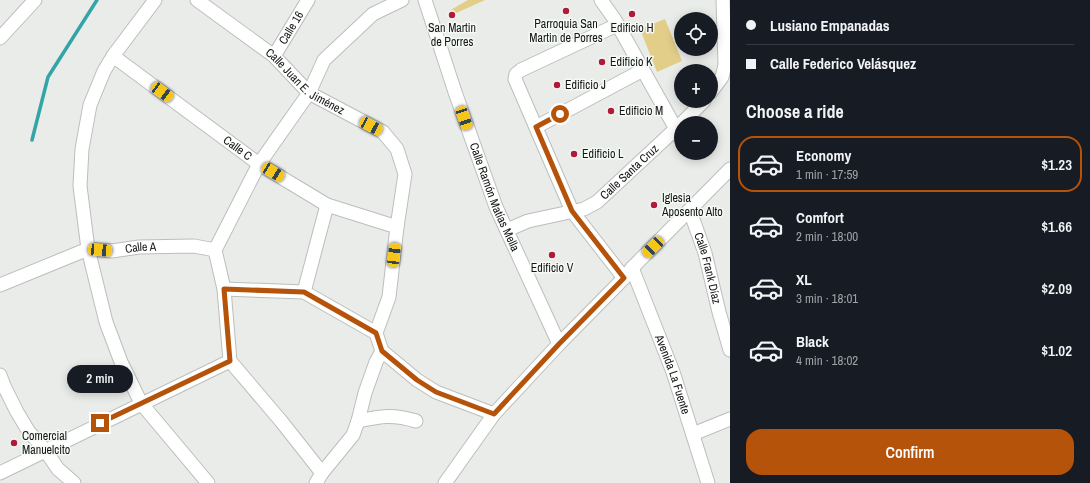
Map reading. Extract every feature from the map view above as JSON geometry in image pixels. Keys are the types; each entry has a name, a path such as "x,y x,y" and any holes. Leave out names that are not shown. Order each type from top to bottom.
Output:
{"street":[{"path":"155,0 113,56 104,71 90,105 82,149 80,186 88,249 106,322 121,362 141,403 208,483"},
{"name":"Calle Juan E. Jiménez","path":"197,0 274,56 309,93 383,132 397,149 405,174 389,296 376,333"},
{"name":"Calle 16","path":"274,56 308,0"},
{"path":"382,351 376,362 365,393 353,435 319,478 281,421 230,361 224,289 215,250 260,164 309,93 324,60 373,14 402,0"},
{"name":"Calle Ramón Matías Mella","path":"425,0 477,157 496,208 559,344"},
{"path":"601,0 643,70 674,116"},
{"path":"718,82 722,77 725,65 723,0"},
{"path":"0,38 30,2"},
{"name":"Avenida La Fuente","path":"617,25 521,70 516,74 515,79 572,211 628,273 673,372 708,483"},
{"name":"Calle C","path":"113,56 260,164 327,205 397,227"},
{"path":"536,127 643,70"},
{"name":"Calle Santa Cruz","path":"689,116 697,108"},
{"name":"Calle Santa Cruz","path":"507,230 528,221 584,209 598,202 674,131"},
{"path":"445,483 494,414 559,344 730,169"},
{"path":"304,292 327,205"},
{"name":"Calle Frank Díaz","path":"690,211 705,253 720,318 730,350"},
{"name":"Calle A","path":"0,285 88,249 112,250 139,247 194,246 215,250"},
{"path":"224,289 304,292 376,333 382,351 417,380 436,392 494,414"},
{"path":"0,473 141,403 230,361"},
{"path":"0,375 16,412 58,469 74,483"},
{"path":"358,421 382,416 400,416 416,421"},
{"path":"693,434 730,419"}],"shaded area":[{"path":"468,0 485,0 452,15 449,11"},
{"path":"665,19 674,41 674,56 680,56 682,61 657,72 640,29"}],"waterway":[{"path":"32,140 48,77 97,0"}],"place":[{"name":"Parroquia San Martin de Porres","path":"566,11"},
{"name":"Edificio H","path":"632,14"},
{"name":"San Martin de Porres","path":"452,15"},
{"name":"Edificio K","path":"602,62"},
{"name":"Edificio J","path":"557,85"},
{"name":"Edificio M","path":"611,111"},
{"name":"Edificio L","path":"574,154"},
{"name":"Iglesia Aposento Alto","path":"654,205"},
{"name":"Edificio V","path":"552,255"},
{"name":"Comercial Manuelcito","path":"14,443"}],"route":[{"path":"100,423 230,361 224,289 304,292 376,333 382,351 417,380 436,392 494,414 559,344 624,278 572,211 536,127 560,114"}]}
